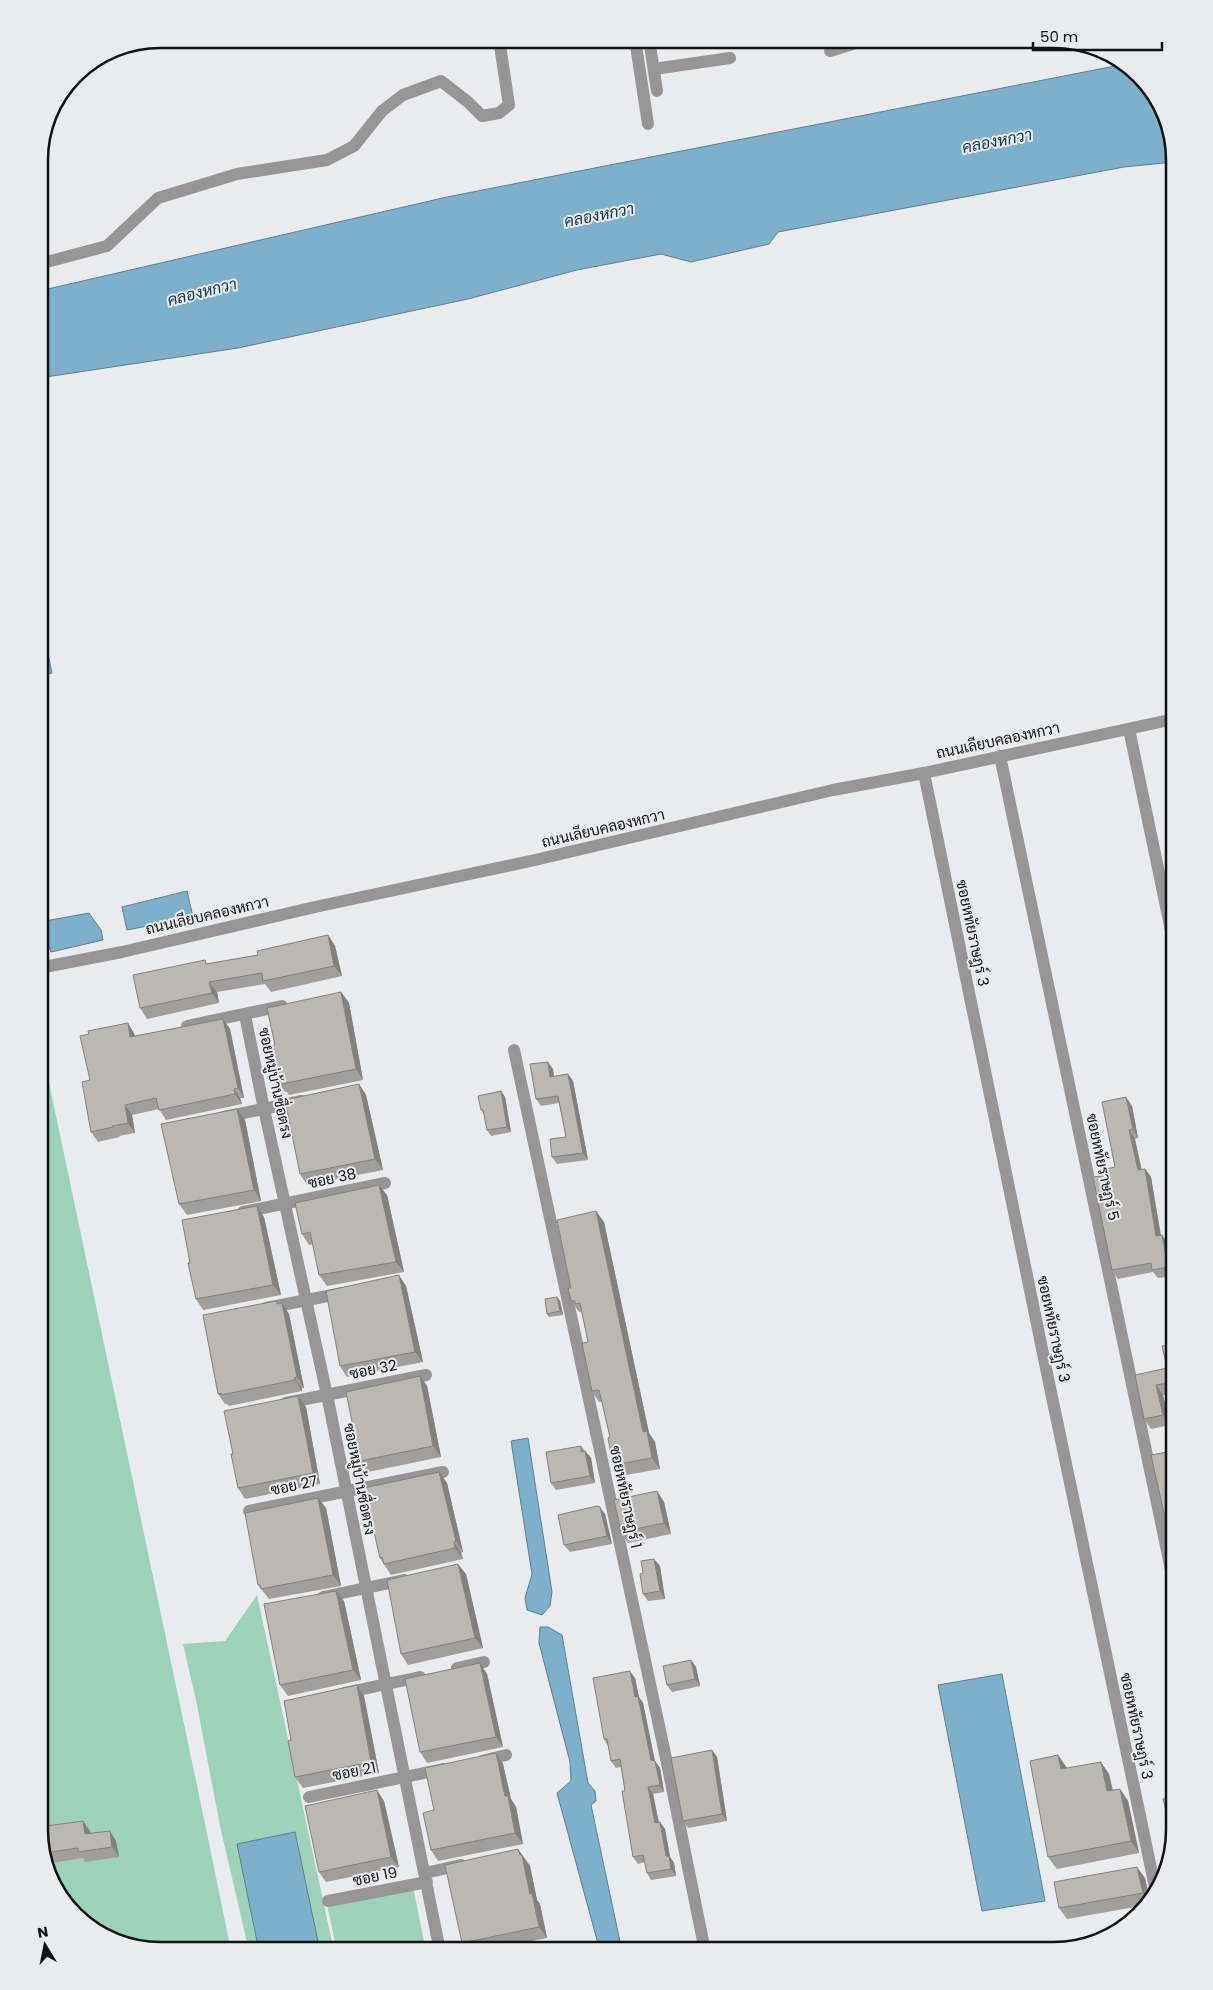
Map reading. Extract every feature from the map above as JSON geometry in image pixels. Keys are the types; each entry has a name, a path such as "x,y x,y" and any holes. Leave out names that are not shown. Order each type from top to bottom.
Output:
{"street":[{"path":"48,262 107,246 158,198 237,174 327,160 354,146 382,111 403,95 442,81 482,116 500,113 509,105 500,48"},
{"path":"636,48 648,124"},
{"path":"650,48 657,90"},
{"path":"830,51 840,48"},
{"path":"654,70 730,58"},
{"name":"ถนนเลียบคลองหกวา","path":"48,966 122,952 315,906 534,860 833,790 924,773 1166,721"},
{"path":"1129,729 1166,907"},
{"name":"ซอยหทัยราษฎร์ 5","path":"1000,756 1166,1546"},
{"name":"ซอยหทัยราษฎร์ 3","path":"924,773 1154,1881"},
{"path":"170,1030 292,1004"},
{"name":"ซอยหมู่บ้านซื่อตรง","path":"245,1014 327,1395 438,1942"},
{"name":"ซอยหทัยราษฎร์ 1","path":"514,1050 667,1763 703,1942"},
{"path":"207,1120 318,1098"},
{"name":"ซอย 38","path":"226,1216 385,1183"},
{"path":"253,1310 354,1290"},
{"name":"ซอย 32","path":"278,1405 426,1375"},
{"name":"ซอย 27","path":"249,1511 443,1472"},
{"path":"309,1600 414,1578"},
{"path":"448,1670 484,1662"},
{"path":"328,1696 430,1674"},
{"path":"470,1764 506,1755"},
{"name":"ซอย 21","path":"309,1797 451,1768"},
{"name":"ซอย 19","path":"328,1901 426,1878 470,1863"}],"green space":[{"path":"48,1078 229,1942 152,1942 123,1937 97,1924 75,1904 66,1893 51,1860 48,1845"},
{"path":"257,1595 332,1942 247,1942 220,1826 196,1700 183,1644 225,1641"},
{"path":"413,1887 424,1942 335,1942 327,1905"}],"water":[{"name":"คลองหกวา","path":"1116,66 1147,97 1160,123 1166,159 1166,163 1124,167 778,232 769,244 691,262 661,254 577,270 468,299 238,348 48,377 48,289 447,197"},
{"path":"48,654 52,673 48,674"},
{"path":"187,891 193,917 127,930 122,907"},
{"path":"89,913 101,930 103,940 51,952 48,944 48,920"},
{"path":"528,1438 552,1592 550,1606 542,1615 527,1610 525,1598 532,1574 511,1441"},
{"path":"540,1627 548,1627 562,1635 588,1783 595,1791 596,1801 591,1805 620,1942 598,1942 557,1793 571,1781 570,1762 539,1643"},
{"path":"1002,1674 1045,1901 982,1911 938,1685"},
{"path":"295,1832 318,1942 257,1942 237,1844"}],"building":[{"path":"328,935 334,966 263,981 262,973 209,982 212,993 140,1008 133,975 205,960 206,964 258,955 257,951"},
{"path":"341,992 356,1069 281,1084 281,1081 278,1082 270,1046 275,1045 267,1008"},
{"path":"223,1019 238,1088 234,1089 235,1094 159,1110 156,1098 125,1105 128,1123 91,1132 82,1082 90,1080 80,1036 89,1034 88,1031 128,1023 130,1037"},
{"path":"548,1062 550,1077 568,1074 583,1153 552,1157 550,1139 566,1137 558,1096 536,1099 530,1064"},
{"path":"359,1084 375,1159 300,1174 285,1100"},
{"path":"501,1091 507,1127 487,1130 478,1096"},
{"path":"1126,1097 1133,1129 1129,1130 1138,1170 1145,1169 1156,1236 1162,1235 1166,1267 1152,1270 1151,1263 1112,1270 1093,1177 1102,1176 1101,1170 1115,1167 1102,1102"},
{"path":"237,1109 254,1190 179,1204 161,1124"},
{"path":"379,1185 396,1262 319,1275 310,1232 302,1234 295,1203"},
{"path":"257,1206 273,1285 196,1299 188,1263 190,1263 182,1220"},
{"path":"596,1211 643,1432 647,1431 652,1458 613,1465 608,1438 610,1437 599,1390 592,1391 582,1343 588,1342 580,1303 575,1304 575,1301 571,1301 568,1288 571,1288 557,1220"},
{"path":"399,1275 415,1352 340,1366 326,1291"},
{"path":"557,1297 560,1311 547,1314 545,1299"},
{"path":"276,1301 277,1304 282,1303 297,1377 294,1378 295,1380 221,1395 221,1393 218,1394 203,1315"},
{"path":"1166,1345 1166,1364 1162,1346"},
{"path":"1166,1368 1166,1383 1156,1385 1163,1415 1144,1419 1135,1375"},
{"path":"420,1376 433,1446 360,1461 346,1392"},
{"path":"298,1396 313,1473 238,1488 224,1411"},
{"path":"581,1446 581,1452 585,1451 590,1476 551,1483 546,1452"},
{"path":"1166,1452 1166,1522 1151,1455"},
{"path":"439,1472 456,1541 454,1542 455,1548 384,1564 382,1557 380,1558 364,1488"},
{"path":"657,1491 664,1523 621,1532 614,1500"},
{"path":"318,1498 333,1575 261,1589 260,1585 258,1585 245,1513"},
{"path":"597,1506 600,1507 607,1536 564,1545 558,1515"},
{"path":"654,1559 660,1591 643,1594 640,1574 643,1573 641,1561"},
{"path":"458,1564 475,1638 401,1654 387,1580"},
{"path":"336,1591 353,1670 280,1685 264,1604"},
{"path":"691,1660 695,1679 667,1685 663,1666"},
{"path":"480,1663 496,1737 420,1752 405,1679"},
{"path":"630,1671 635,1697 638,1696 651,1760 655,1761 660,1785 648,1787 655,1823 660,1822 666,1856 669,1856 671,1869 647,1873 643,1855 633,1857 622,1791 625,1791 620,1759 611,1761 607,1739 604,1739 593,1678"},
{"path":"357,1685 371,1762 295,1777 288,1741 291,1740 284,1701"},
{"path":"712,1750 722,1814 683,1821 671,1758"},
{"path":"496,1753 505,1796 508,1796 515,1833 431,1850 423,1813 434,1810 425,1768"},
{"path":"1058,1755 1061,1769 1101,1762 1107,1791 1120,1789 1131,1841 1048,1857 1030,1761"},
{"path":"377,1790 391,1857 319,1872 305,1806"},
{"path":"1166,1798 1166,1811 1163,1799"},
{"path":"83,1821 85,1834 110,1831 112,1847 78,1852 78,1848 49,1852 48,1826"},
{"path":"518,1849 520,1855 522,1855 539,1927 462,1942 445,1865"},
{"path":"1137,1867 1143,1893 1059,1908 1054,1882"}]}
